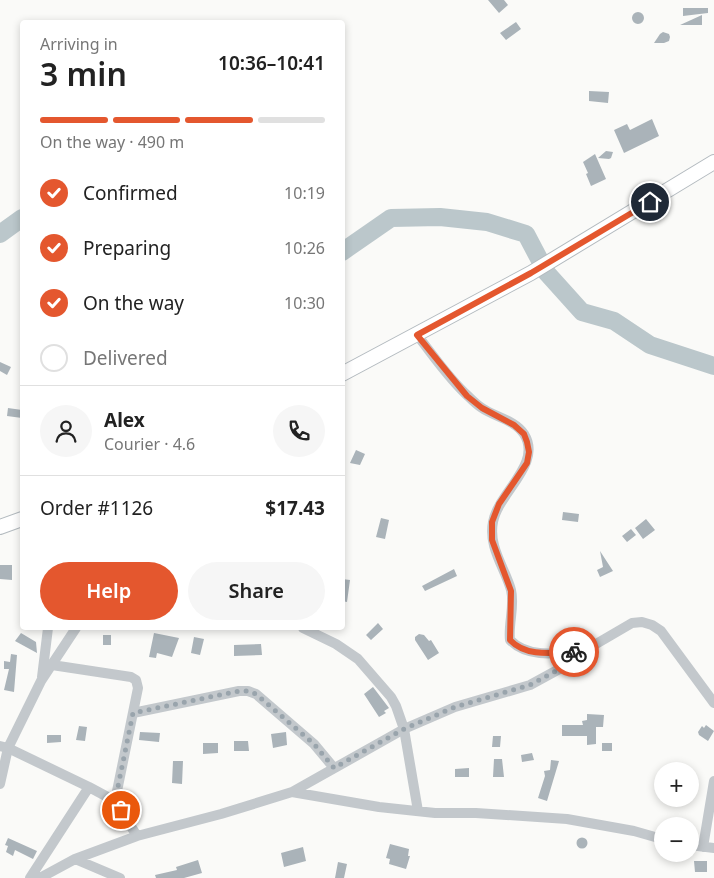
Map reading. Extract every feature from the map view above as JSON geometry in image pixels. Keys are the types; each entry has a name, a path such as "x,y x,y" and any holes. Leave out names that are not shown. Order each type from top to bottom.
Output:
{"street":[{"path":"345,372 531,273 714,162"},
{"path":"417,335 467,396 482,408 514,425 524,434 527,442 529,452 527,463 499,504 492,522 492,540 511,591 510,640 515,645 529,651 545,653 584,651"},
{"path":"0,526 20,520"},
{"path":"40,878 75,860 137,836 221,814 292,792 404,729 455,707 530,685 563,667 584,651 632,623 642,622 652,625 661,631 714,703"},
{"path":"41,681 48,630"},
{"path":"0,784 4,747 41,681 75,630"},
{"path":"306,630 336,644 358,659 391,697 404,729 418,811"},
{"path":"52,665 131,677 136,680 138,688 115,801"},
{"path":"133,713 239,691 248,691 256,694 314,744 334,768"},
{"path":"4,747 115,801 137,836"},
{"path":"709,847 714,781"},
{"path":"30,878 89,787"},
{"path":"292,792 379,807 418,811 568,819 654,837"},
{"path":"75,860 120,878"}],"building":[{"path":"488,0 504,0 508,5 499,13"},
{"path":"683,8 708,8 708,13 683,16"},
{"path":"636,12 640,12 644,18 640,24 636,24 632,20 632,16"},
{"path":"702,15 702,25 680,25"},
{"path":"516,22 521,29 506,40 500,33"},
{"path":"663,32 669,34 669,41 654,43 660,34"},
{"path":"589,91 609,92 608,103 589,101"},
{"path":"652,119 659,136 624,153 614,130 627,124 630,130"},
{"path":"606,151 613,152 611,158 598,158"},
{"path":"595,154 606,179 591,186 583,162"},
{"path":"0,362 11,367 7,375 0,371"},
{"path":"8,408 20,410 20,418 7,416"},
{"path":"356,450 365,454 360,465 350,463"},
{"path":"563,512 579,514 578,522 562,520"},
{"path":"381,518 389,520 385,539 376,537"},
{"path":"646,519 655,530 643,539 635,528"},
{"path":"631,529 636,535 627,542 622,536"},
{"path":"600,551 613,571 600,577 597,570 603,567"},
{"path":"0,565 12,565 12,580 0,579"},
{"path":"454,569 457,576 425,591 422,586"},
{"path":"345,579 350,580 347,602 345,602"},
{"path":"378,623 383,629 371,640 366,635"},
{"path":"21,633 36,642 37,653 15,641"},
{"path":"154,633 179,638 172,657 157,653 156,658 149,657"},
{"path":"419,634 424,635 429,641 431,640 439,653 428,660 415,640 415,637"},
{"path":"103,635 111,635 111,645 103,645"},
{"path":"194,637 204,639 200,655 191,653"},
{"path":"261,644 262,655 234,656 234,645"},
{"path":"11,654 17,655 14,692 4,690 9,669 4,669 4,661 10,662"},
{"path":"373,687 389,708 384,711 386,713 379,717 364,694"},
{"path":"587,714 604,715 603,727 596,727 596,744 587,745 587,736 562,736 562,725 583,725 582,721 587,720"},
{"path":"706,725 714,731 708,741 699,735 698,732 702,726 704,728"},
{"path":"79,726 87,727 85,741 76,740"},
{"path":"140,732 160,733 159,742 139,740"},
{"path":"286,732 287,745 273,748 271,734"},
{"path":"47,735 61,735 61,742 47,743"},
{"path":"493,736 501,736 500,747 492,747"},
{"path":"234,741 248,741 249,751 234,751"},
{"path":"203,743 218,743 218,753 203,754"},
{"path":"602,743 612,743 612,751 602,751"},
{"path":"532,753 534,760 522,762 521,755"},
{"path":"494,759 502,759 504,777 493,777"},
{"path":"551,760 559,761 547,801 538,798 545,776 544,771 550,770"},
{"path":"173,761 183,761 182,784 172,783"},
{"path":"469,768 469,777 455,777 455,769"},
{"path":"582,837 588,843 582,849 576,843"},
{"path":"8,838 37,851 33,859 15,850 13,856 6,852 8,846 5,845"},
{"path":"390,844 409,849 408,856 410,856 406,869 389,864 390,859 386,858"},
{"path":"303,847 306,861 284,867 281,853"},
{"path":"198,860 202,873 184,878 156,878 155,875 177,870 176,867"},
{"path":"707,861 707,872 695,872 694,862"},
{"path":"338,862 347,864 344,878 335,878"}],"waterway":[{"path":"345,250 391,218 440,217 487,222 526,234 546,272 582,312 614,321 650,345 714,366"},
{"path":"0,234 20,219"}],"way so far":[{"path":"121,810 115,801 133,713 239,691 248,691 256,694 314,744 334,768 404,729 455,707 530,685 563,667 584,651 574,652"}],"route":[{"path":"574,652 545,653 529,651 515,645 510,640 511,591 492,540 492,522 499,504 527,463 529,452 527,442 524,434 514,425 482,408 467,396 417,335 531,273 650,202"}]}
